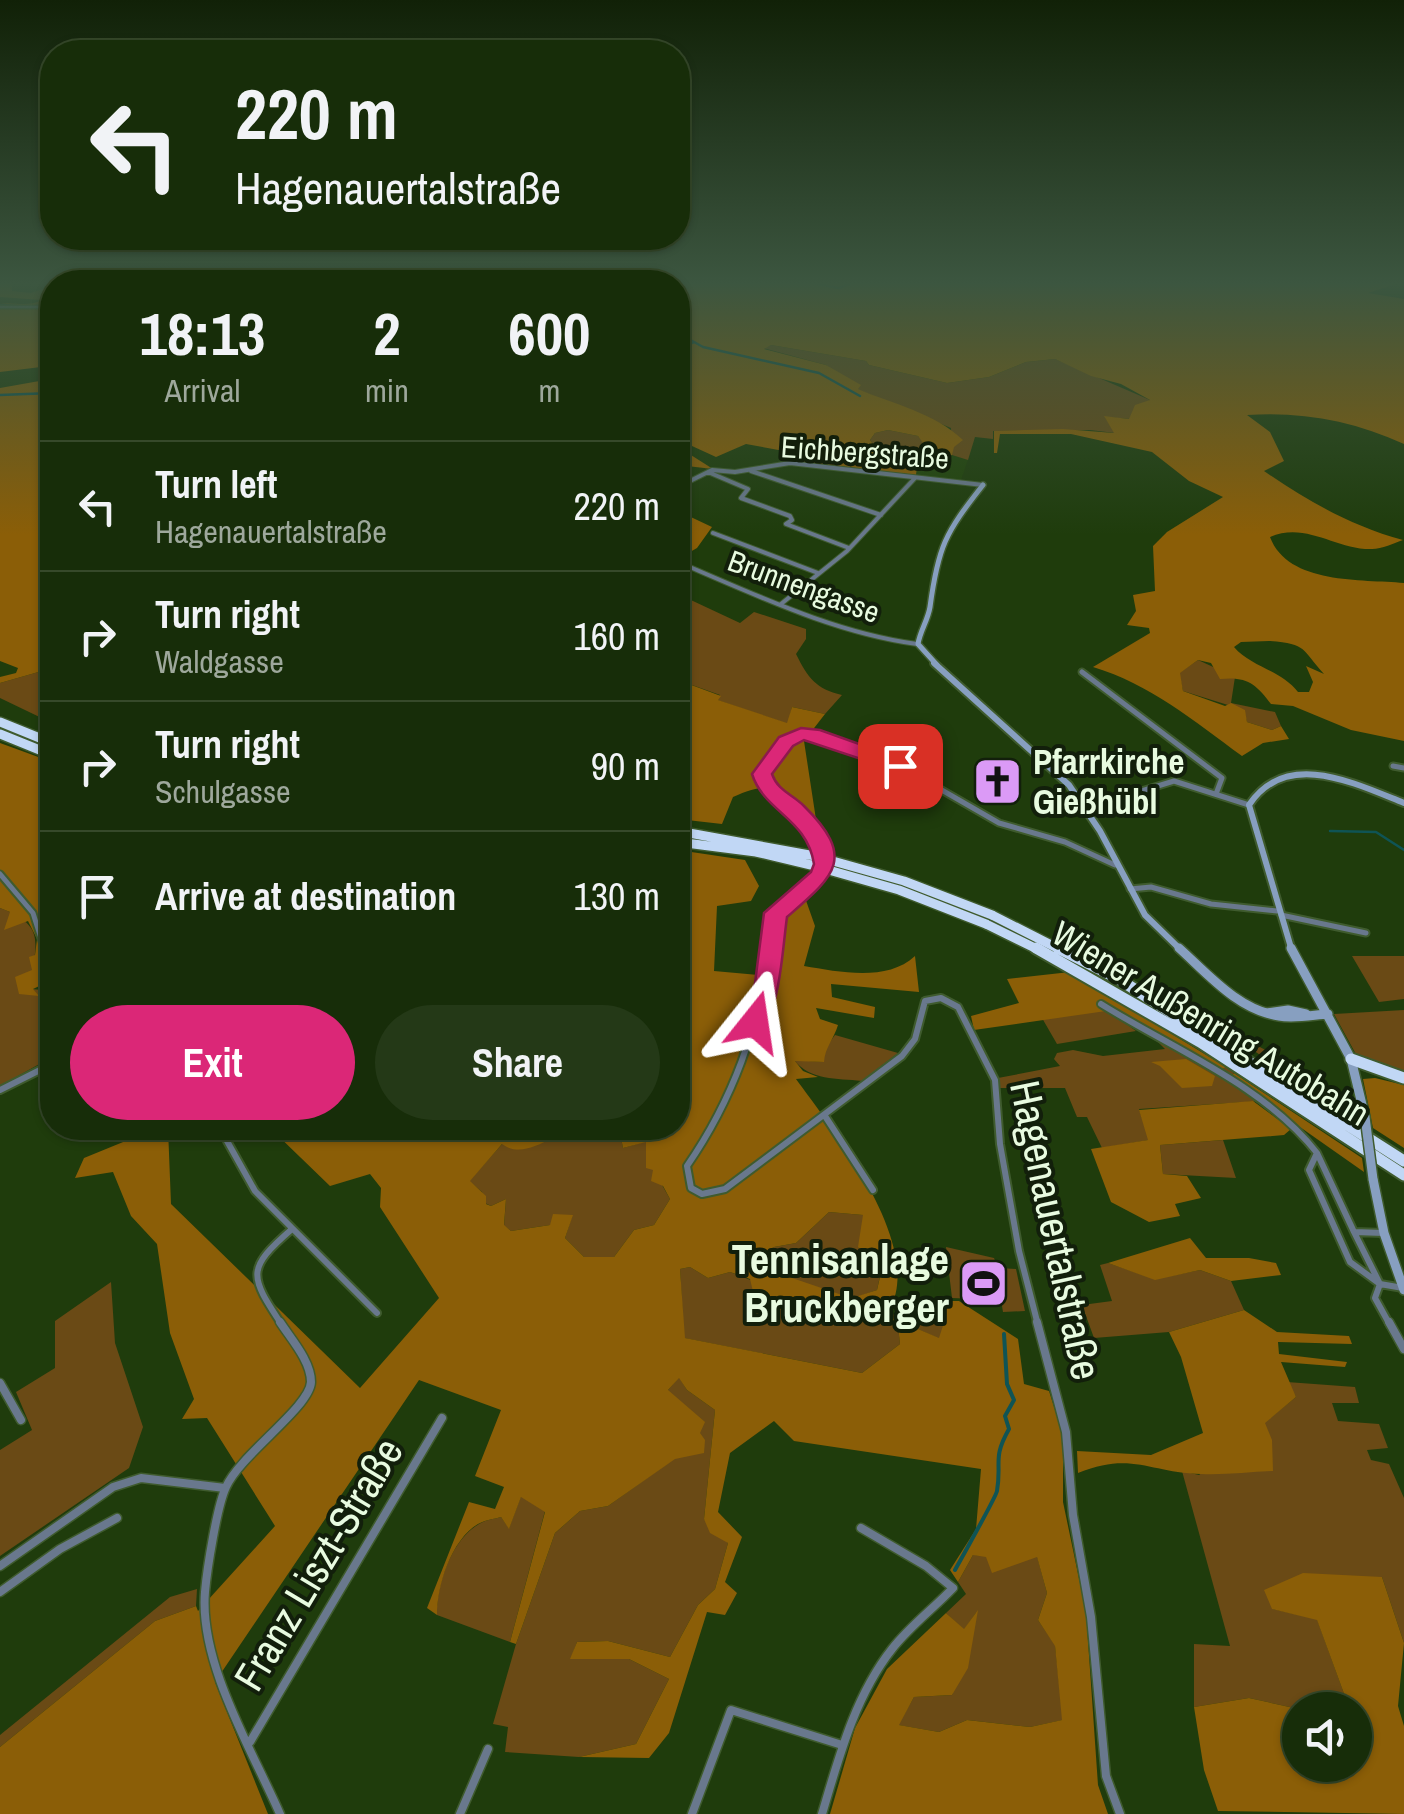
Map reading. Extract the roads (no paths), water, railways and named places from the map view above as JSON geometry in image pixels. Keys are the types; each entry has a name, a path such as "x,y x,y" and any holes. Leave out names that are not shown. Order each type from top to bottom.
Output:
{"highway":[{"path":"0,722 40,737"},
{"path":"0,734 40,749"},
{"path":"690,834 813,860 989,920"},
{"path":"690,844 813,860"},
{"name":"Wiener Außenring Autobahn","path":"989,920 1134,988 1404,1161"},
{"name":"Wiener Außenring Autobahn","path":"989,920 1177,1026 1404,1175"},
{"path":"1351,1059 1404,1078"},
{"path":"1356,1074 1374,1069"}],"street":[{"name":"Eichbergstraße","path":"690,481 708,472 790,463 983,485"},
{"path":"748,470 881,515"},
{"path":"708,472 748,488 741,498 790,516 792,520 786,524 850,548"},
{"path":"782,604 850,548 916,478"},
{"path":"983,485 957,518 939,554 931,582 930,609 917,644 954,684 1058,775 1086,808 1145,916 1180,949 1238,1000 1282,1017 1328,1014"},
{"path":"713,534 818,573"},
{"name":"Brunnengasse","path":"690,567 782,604 888,640 917,644"},
{"path":"1082,672 1222,778 1216,794"},
{"name":"Hagenauertalstraße","path":"1115,865 1065,842 1000,823 900,766 813,735 801,734 786,741 762,774 767,788 796,811 813,832 822,847 825,864 820,876 776,913 767,983 735,1092 687,1166 689,1188 698,1195 711,1196 724,1189 902,1056 915,1038 925,1001 941,998 958,1007 995,1080 999,1134 1019,1250 1066,1432 1073,1515 1092,1617 1106,1776 1120,1814"},
{"path":"1393,766 1404,768"},
{"path":"1316,1152 1309,1170 1350,1262 1380,1284 1404,1288 1384,1233 1356,1074 1328,1014 1292,954 1249,805 1258,788 1276,778 1301,775 1346,782 1404,803"},
{"path":"1086,808 1174,781 1249,805"},
{"path":"0,874 28,902 40,933"},
{"path":"1130,890 1151,887 1211,904 1278,913 1366,933"},
{"path":"1101,1004 1147,1036 1228,1080 1309,1138 1380,1284 1375,1298 1404,1349"},
{"path":"0,1090 40,1070"},
{"path":"825,1116 873,1190"},
{"path":"227,1141 255,1191 377,1313"},
{"path":"280,1814 209,1650 204,1594 225,1488 254,1448 307,1398 311,1381 306,1362 256,1284 256,1267 262,1256 292,1230"},
{"path":"1354,1232 1384,1233"},
{"path":"0,1383 21,1420"},
{"name":"Franz Liszt-Straße","path":"249,1744 442,1418"},
{"path":"0,1566 113,1487 141,1478 225,1488"},
{"path":"0,1592 60,1549 118,1518"},
{"path":"822,1814 842,1745 870,1679 906,1632 953,1588 926,1566 862,1528"},
{"path":"692,1814 730,1710 842,1745"},
{"path":"460,1814 488,1749"}],"waterway":[{"path":"786,366 819,373 860,396"},
{"path":"0,395 40,393"},
{"path":"1330,831 1376,832 1404,850"},
{"path":"955,1570 997,1491 999,1454 1009,1429 1005,1416 1014,1400 1007,1384 1004,1334"}],"place":[{"name":"Pfarrkirche Gießhübl","path":"998,781"},
{"name":"Tennisanlage Bruckberger","path":"984,1283"}]}
